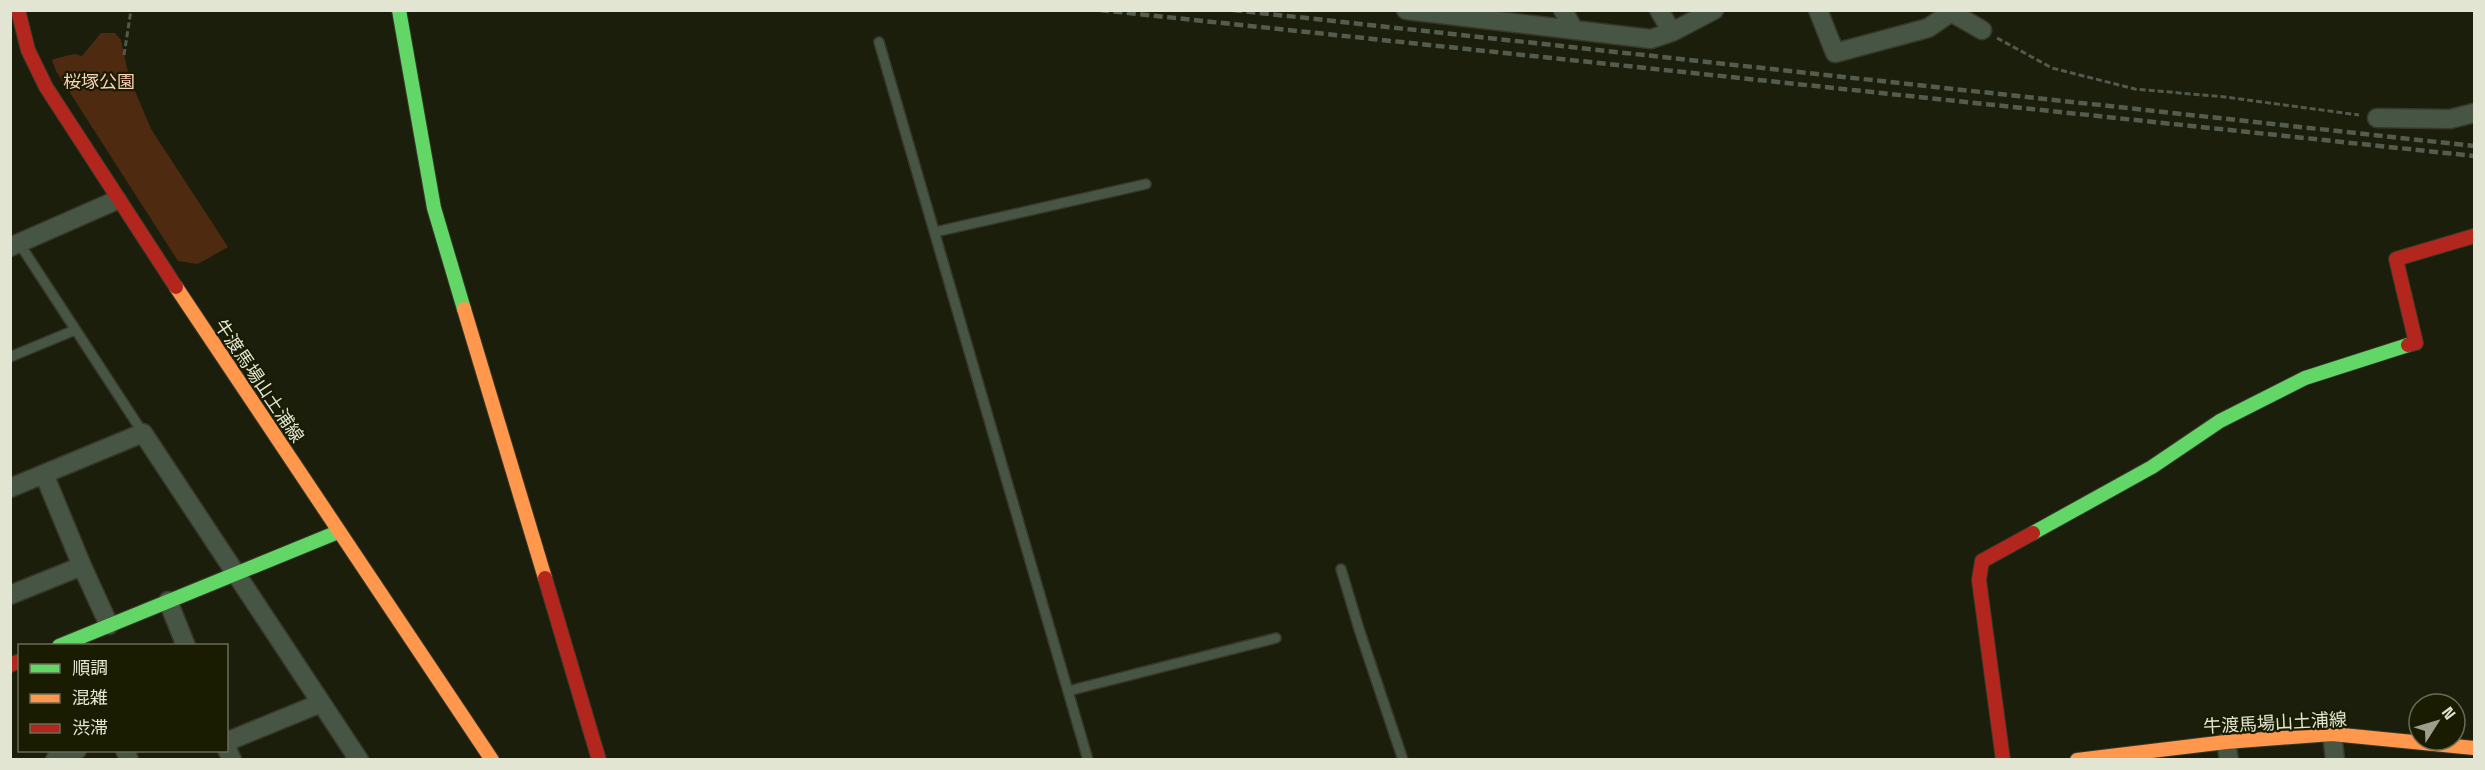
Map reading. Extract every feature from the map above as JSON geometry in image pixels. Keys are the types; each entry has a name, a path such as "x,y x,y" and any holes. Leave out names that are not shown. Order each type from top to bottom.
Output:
{"street":[{"path":"399,10 434,208 599,759"},
{"path":"1406,10 1651,39 1672,32 1714,10"},
{"path":"1563,10 1574,30"},
{"path":"1659,10 1672,32"},
{"path":"1818,10 1835,53 1928,28 1948,12 1982,30"},
{"name":"牛渡馬場山土浦線","path":"16,17 35,70 117,200 492,759"},
{"path":"2377,118 2450,119 2475,113"},
{"path":"15,245 117,200"},
{"path":"2003,759 1979,580 1982,561 2152,466 2220,421 2305,378 2416,342 2396,259 2475,236"},
{"path":"10,488 143,433 359,759"},
{"path":"44,474 82,566 110,625"},
{"path":"62,644 338,532"},
{"path":"10,595 82,566"},
{"path":"168,601 186,644"},
{"path":"228,741 321,703"},
{"path":"2332,734 2335,759"},
{"name":"牛渡馬場山土浦線","path":"2078,759 2228,751 2332,734 2475,748"},
{"path":"55,759 72,752"}],"lane":[{"path":"879,42 1088,759"},
{"path":"934,232 1146,184"},
{"path":"15,245 143,433"},
{"path":"10,357 75,330"},
{"path":"1341,569 1403,759"},
{"path":"1068,691 1276,638"}],"path":[{"path":"124,55 131,10"},
{"path":"1982,30 2052,68 2135,89 2224,97 2377,118"}],"green space":[{"name":"桜塚公園","path":"101,33 115,33 121,40 129,77 151,129 228,247 198,264 178,261 56,71 52,60 74,54 82,56"}],"railway":[{"path":"1100,10 2474,156"},
{"path":"1233,10 2474,146"}],"traffic: fast":[{"path":"399,10 434,208 464,309"},
{"path":"2033,533 2152,467 2220,421 2305,378 2408,345"},
{"path":"64,644 338,532"}],"traffic: slow":[{"path":"176,287 492,760"},
{"path":"464,309 545,578"},
{"path":"2077,760 2226,742 2332,734 2474,748"}],"traffic: jam":[{"path":"18,10 28,50 46,87 176,287"},
{"path":"2408,345 2416,343 2396,259 2474,236"},
{"path":"2003,760 1979,580 1982,561 2033,533"},
{"path":"545,578 599,760"},
{"path":"10,665 18,662"}]}
